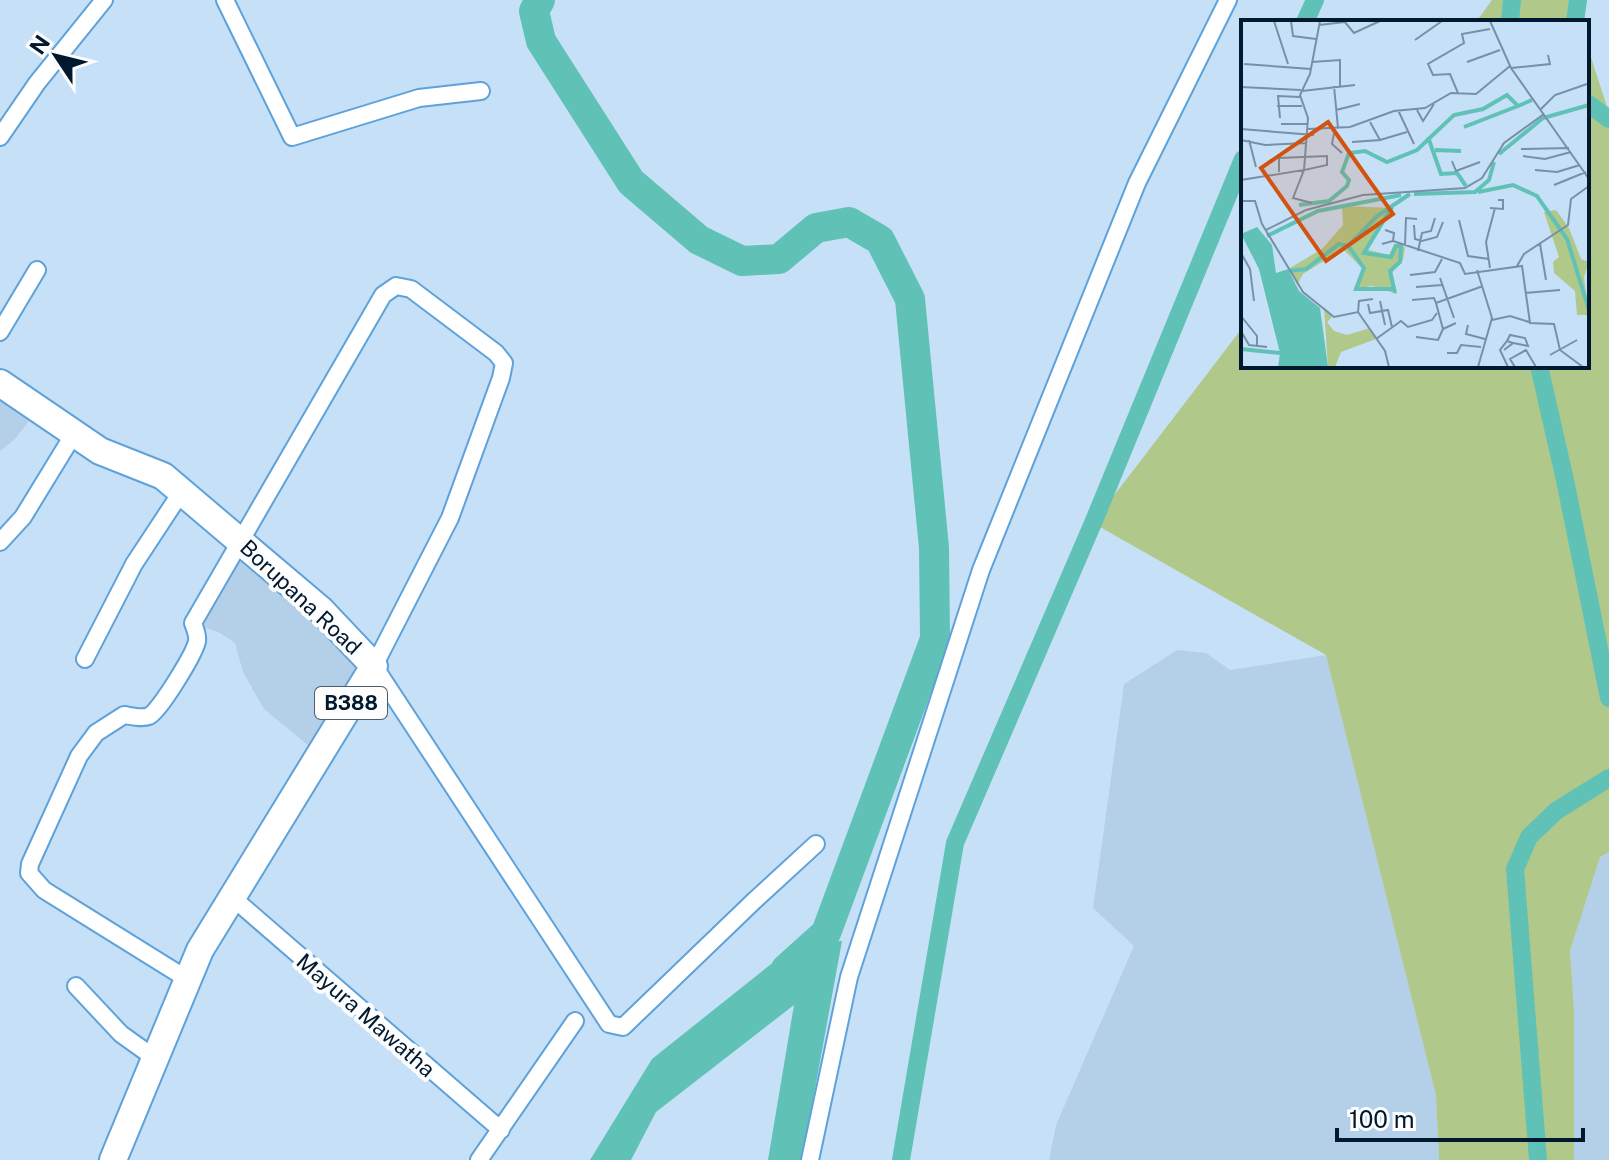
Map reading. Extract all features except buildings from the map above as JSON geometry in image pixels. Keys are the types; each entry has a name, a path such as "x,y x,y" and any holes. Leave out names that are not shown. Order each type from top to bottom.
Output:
{"main road":[{"name":"Borupana Road","path":"0,383 100,451 163,476 321,610 374,666 200,950 113,1160"}],"street":[{"path":"0,137 37,83 104,0"},
{"path":"225,0 292,137 419,98 481,91"},
{"path":"810,1160 849,977 981,570 1137,183 1228,0"},
{"path":"0,332 37,270"},
{"path":"187,979 44,890 29,873 35,852 79,756 96,733 124,715 146,717 153,714 168,693 196,646 197,633 193,623 240,539 383,295 396,286 411,289 496,353 504,363 450,518 374,666 609,1024 623,1027 816,844"},
{"path":"0,542 23,517 75,432"},
{"path":"85,659 134,564 182,491"},
{"name":"Mayura Mawatha","path":"233,898 501,1130"},
{"path":"76,986 121,1034 156,1059"},
{"path":"479,1160 575,1021"}],"shaded area":[{"path":"1492,0 1572,0 1579,20 1477,20"},
{"path":"1589,51 1609,113 1609,852 1600,857 1570,951 1574,1009 1574,1160 1439,1160 1436,1095 1326,655 1093,523 1241,330 1241,368 1589,368"},
{"path":"0,383 31,418 15,439 0,451"},
{"path":"240,539 374,666 310,747 264,709 243,672 235,643 220,633 193,623"},
{"path":"1177,650 1206,653 1230,670 1326,655 1436,1095 1439,1160 1049,1160 1056,1125 1134,946 1093,908 1124,684"},
{"path":"1609,852 1609,1160 1574,1160 1574,1009 1570,951 1600,856"},
{"path":"842,941 802,1160 768,1160 794,1005 656,1112 631,1160 590,1160 652,1059 795,945"}],"waterway":[{"path":"540,0 534,11 541,41 631,182 699,240 742,261 779,259 816,228 849,222 880,240 910,299 934,548 935,639 826,933 786,969"},
{"path":"1306,20 1315,0"},
{"path":"1510,20 1512,0"},
{"path":"1575,20 1578,0"},
{"path":"1589,104 1609,119"},
{"path":"901,1160 955,843 1093,523 1241,164"},
{"path":"1539,368 1609,698"},
{"path":"1538,1160 1515,869 1529,837 1556,811 1609,778"}]}
